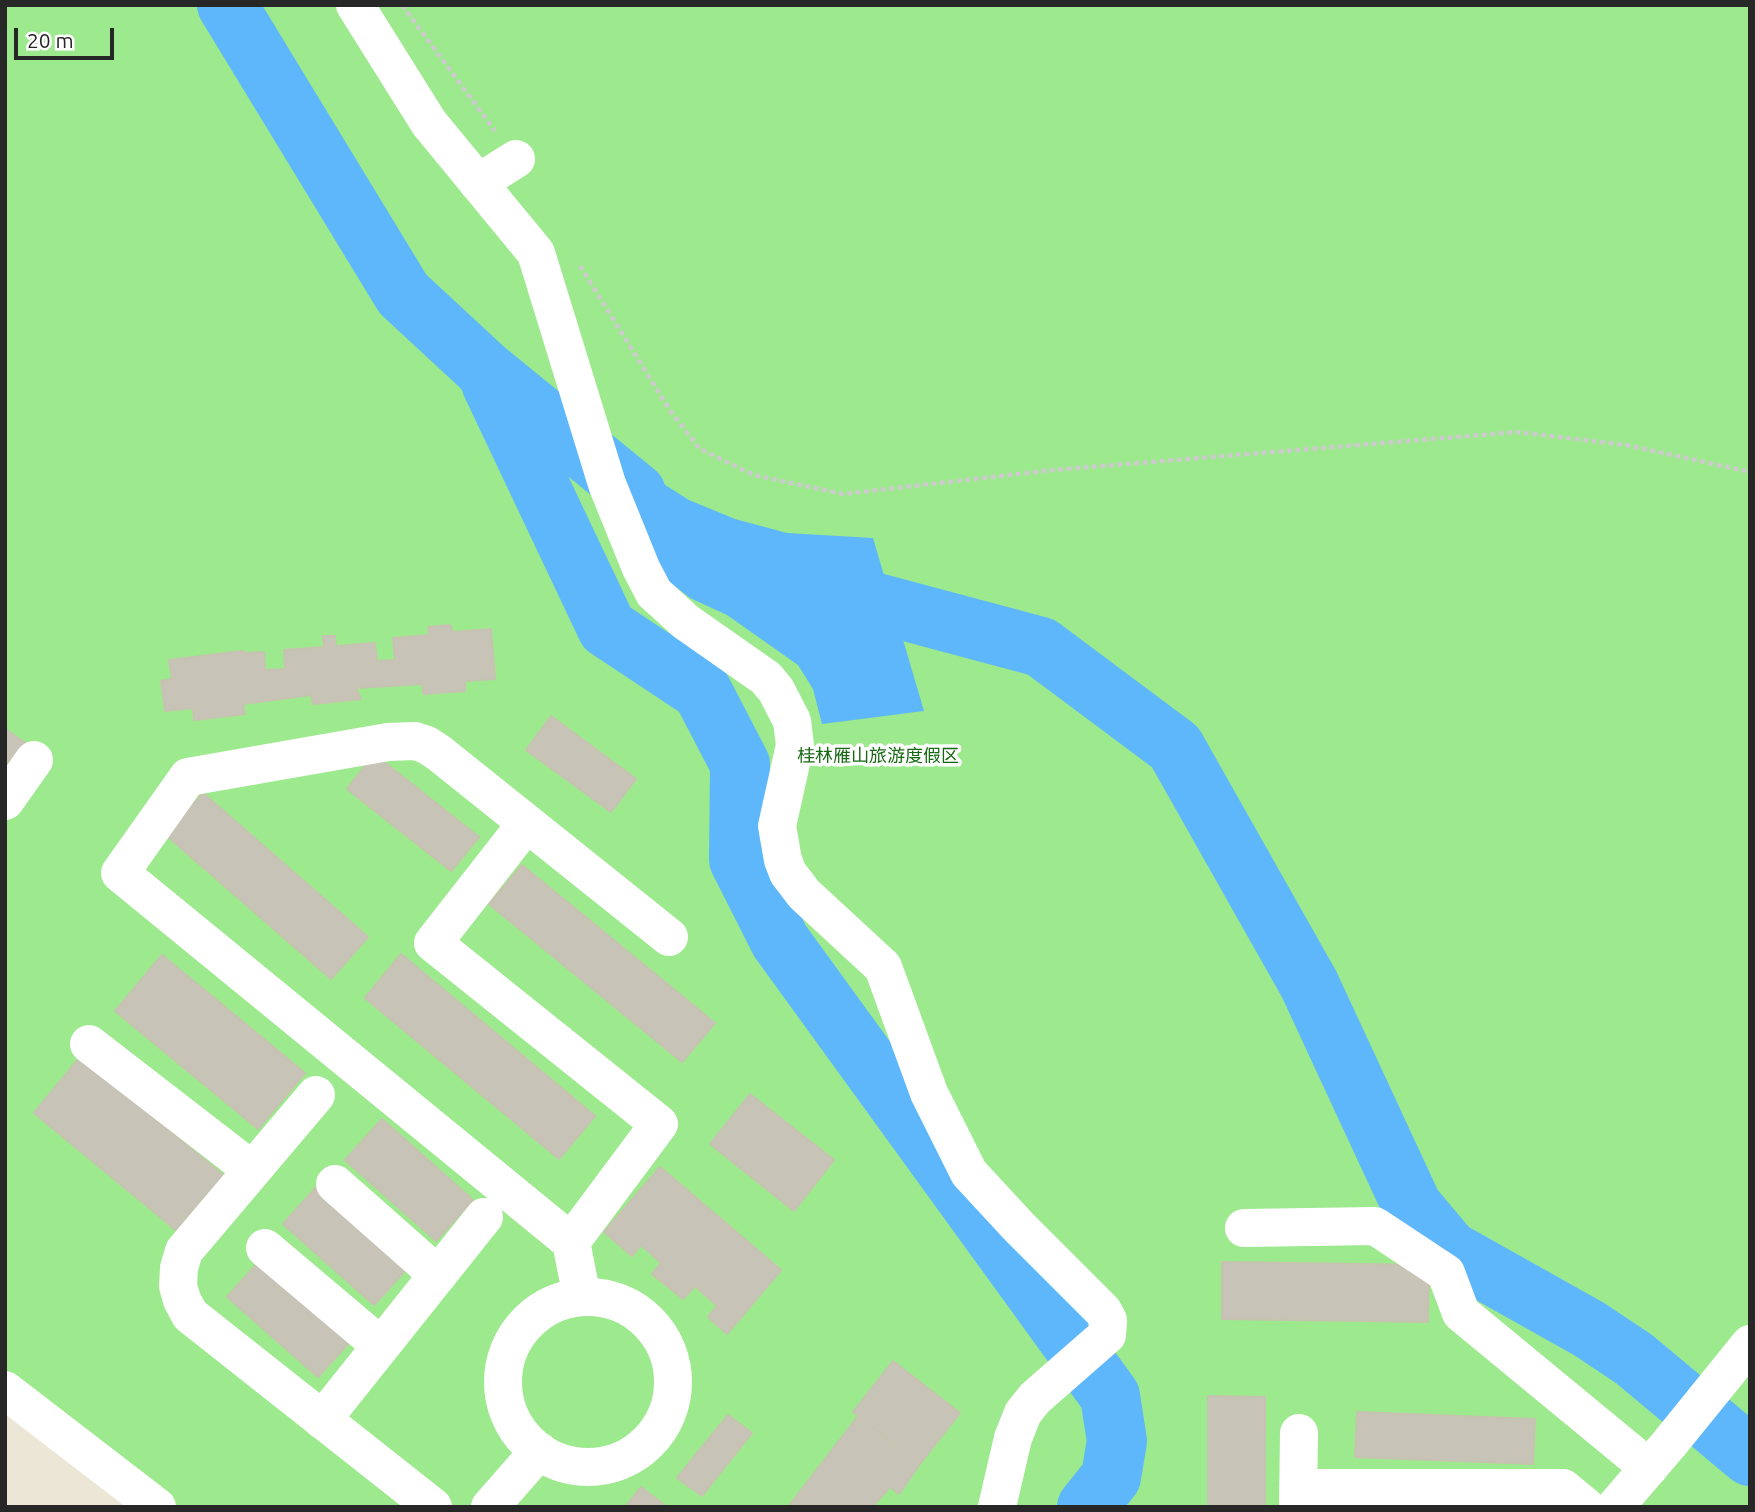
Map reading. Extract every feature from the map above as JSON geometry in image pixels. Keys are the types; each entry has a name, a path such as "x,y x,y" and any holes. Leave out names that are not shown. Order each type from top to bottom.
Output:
{"street":[{"path":"355,5 429,123 536,253 607,484 654,593 685,622 756,669 776,690 792,721 794,733 791,765 777,826 788,873 804,894 883,967 929,1093 970,1173 1019,1227 1103,1311 1108,1320 1107,1335 1035,1398 1023,1413 1013,1438 997,1507"},
{"path":"478,183 516,159"},
{"path":"582,1297 570,1242 120,873 188,777 396,741 419,742 431,747 669,937"},
{"path":"5,800 34,760"},
{"path":"526,824 433,943 659,1124 570,1242"},
{"path":"89,1044 252,1170"},
{"path":"316,1094 184,1251 179,1268 180,1293 190,1315 433,1507"},
{"path":"335,1184 438,1275"},
{"path":"323,1420 484,1217"},
{"path":"1244,1228 1375,1226 1446,1273 1461,1313 1659,1456"},
{"path":"265,1248 382,1346"},
{"path":"582,1297 618,1302 640,1314 658,1333 669,1356 673,1382 669,1408 657,1432 638,1451 615,1463 589,1466 562,1463 539,1451 521,1434 508,1413 502,1390 503,1365 512,1342 527,1322 546,1307 569,1298 582,1297"},
{"path":"1615,1507 1744,1352"},
{"path":"5,1390 157,1507"},
{"path":"1299,1433 1298,1497 1563,1488 1586,1507"},
{"path":"490,1507 539,1451"}],"path":[{"path":"402,5 516,159"},
{"path":"579,264 664,401 700,449 754,475 843,494 1053,470 1517,432 1626,445 1750,472"}],"green space":[{"name":"桂林雁山旅游度假区","path":"5,5 1750,5 1750,1507 157,1507 5,1390"}],"water":[{"path":"619,456 689,500 735,519 787,533 873,538 924,711 822,724 813,689 798,665 727,615 690,598 653,569"}],"building":[{"path":"450,625 453,632 491,629 495,679 465,681 465,691 423,694 423,684 356,688 361,699 313,704 311,695 243,704 245,714 194,720 193,708 165,711 161,681 172,679 169,660 242,651 264,652 265,670 285,669 284,650 324,647 323,636 335,636 336,646 375,643 377,661 395,660 393,638 429,635 428,627"},
{"path":"551,716 636,779 611,812 526,750"},
{"path":"5,729 30,746 5,780"},
{"path":"374,754 479,837 451,871 347,789"},
{"path":"203,793 368,937 331,979 166,835"},
{"path":"522,865 715,1023 682,1062 489,904"},
{"path":"401,954 595,1116 559,1159 365,998"},
{"path":"162,955 305,1073 258,1129 115,1011"},
{"path":"80,1057 223,1175 177,1231 34,1113"},
{"path":"750,1094 834,1160 794,1211 710,1144"},
{"path":"382,1119 473,1200 436,1241 345,1160"},
{"path":"660,1167 781,1270 727,1334 708,1317 717,1306 695,1286 683,1299 652,1274 661,1263 641,1245 632,1256 604,1232"},
{"path":"320,1183 411,1264 374,1305 283,1224"},
{"path":"264,1256 355,1336 318,1377 227,1297"},
{"path":"1222,1262 1429,1265 1428,1322 1222,1319"},
{"path":"893,1361 960,1413 920,1464 853,1412"},
{"path":"1208,1396 1265,1397 1265,1507 1208,1507"},
{"path":"1357,1412 1535,1419 1533,1464 1355,1457"},
{"path":"728,1415 752,1433 702,1496 677,1478"},
{"path":"858,1416 920,1464 899,1494 890,1487 872,1507 788,1507"},
{"path":"641,1487 667,1507 625,1507"}],"waterway":[{"path":"227,5 403,294 485,370 636,493"},
{"path":"491,383 607,628 702,691 740,764 739,860 780,941 1110,1396 1117,1441 1111,1477 1087,1507"},
{"path":"813,586 1041,647 1175,747 1309,984 1412,1206 1450,1251 1589,1329 1634,1359 1750,1456"}]}
